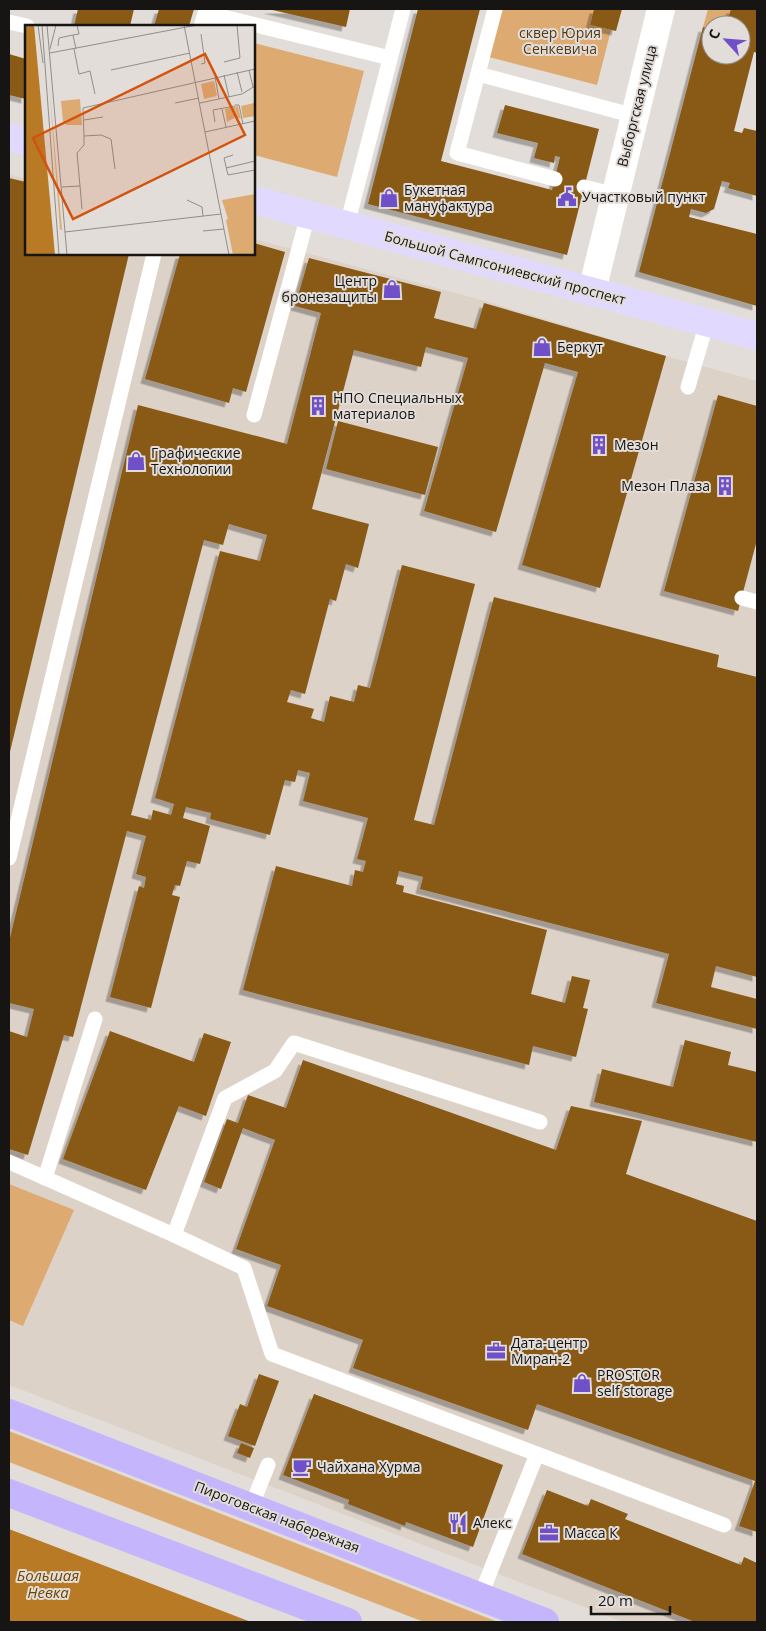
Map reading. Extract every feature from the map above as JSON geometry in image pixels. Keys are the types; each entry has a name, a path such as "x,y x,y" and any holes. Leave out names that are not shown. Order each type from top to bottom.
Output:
{"main road":[{"path":"9,136 25,141"},
{"name":"Большой Сампсониевский проспект","path":"255,200 757,336"},
{"name":"Пироговская набережная","path":"9,1413 545,1622"},
{"path":"9,1493 348,1622"}],"street":[{"name":"Выборгская улица","path":"592,291 661,9"}],"lane":[{"path":"347,225 403,9"},
{"path":"495,9 457,153 554,179"},
{"path":"211,16 249,25"},
{"path":"9,22 25,26"},
{"path":"255,26 390,58"},
{"path":"478,74 634,116"},
{"path":"584,187 616,195"},
{"path":"254,415 308,215"},
{"path":"9,858 154,255"},
{"path":"688,387 707,322"},
{"path":"742,598 757,602"},
{"path":"45,1178 95,1019"},
{"path":"174,1235 225,1098 276,1071 294,1043 540,1122"},
{"path":"9,1162 244,1268 272,1354 724,1525"},
{"path":"480,1597 537,1454"},
{"path":"251,1507 268,1465"}],"shaded area":[{"path":"9,174 25,179 25,255 255,255 255,239 485,301 666,356 757,381 757,1622 623,1622 9,1385"}],"green space":[{"name":"сквер Юрия Сенкевича","path":"501,9 594,9 590,25 611,30 597,85 489,57"},
{"path":"708,9 731,9 729,15 706,15"},
{"path":"255,43 364,71 337,177 255,155"},
{"path":"9,1184 74,1210 23,1326 9,1320"},
{"path":"9,1431 498,1622 424,1622 9,1462"}],"water":[{"name":"Большая Невка","path":"9,1529 251,1622 9,1622"}],"building":[{"path":"78,9 134,9 130,25 74,25"},
{"path":"159,9 194,9 189,25 154,25"},
{"path":"268,9 350,9 346,27"},
{"path":"418,9 480,9 441,161 552,190 560,157 555,156 554,163 534,158 538,143 497,133 505,105 599,129 567,255 368,204"},
{"path":"594,9 622,9 616,31 590,25"},
{"path":"731,9 757,9 757,53 754,52 751,64 751,15 729,15"},
{"path":"701,35 701,65 751,65 734,131 742,133 744,128 757,131 757,196 728,188 730,183 722,181 714,209 706,213 691,209 689,217 757,234 757,306 639,272"},
{"path":"9,54 25,59 25,99 9,95"},
{"path":"9,178 25,182 25,255 129,255 9,756"},
{"path":"255,243 285,252 246,392 233,388 229,403 145,379 180,255 255,255"},
{"path":"309,258 441,292 434,318 476,329 484,303 666,356 600,588 522,565 578,372 545,363 496,532 424,511 468,358 426,347 421,367 354,350 312,509 369,524 358,568 346,564 336,601 330,599 305,694 291,690 287,702 314,709 311,718 324,722 330,696 354,702 358,685 370,688 402,565 475,584 414,820 434,825 494,597 719,655 717,667 757,677 757,977 716,966 711,987 757,999 757,1029 656,1003 669,954 420,889 423,877 399,871 396,884 404,886 403,892 547,930 531,994 565,1003 572,976 590,980 583,1008 588,1009 576,1057 533,1046 529,1065 243,990 276,866 352,886 355,870 363,872 366,861 357,859 368,818 303,801 310,773 298,770 295,782 285,780 270,835 210,819 211,813 186,807 183,818 210,826 200,864 187,861 180,886 175,885 172,895 180,897 151,1008 110,997 139,886 144,888 146,877 136,874 146,836 127,831 73,1037 64,1035 28,1155 9,1149 9,1031 27,1037 34,1009 9,1003 9,942 138,405 287,444 321,313 295,306","holes":["229,524 267,535 260,561 220,551 155,798 174,804 171,815 153,810 151,820 131,815 204,540 223,545"]},
{"name":"Мезон Плаза","path":"718,395 757,406 757,540 738,611 664,591"},
{"path":"338,421 438,447 425,495 326,469"},
{"path":"110,1031 194,1062 204,1033 231,1042 206,1116 179,1106 146,1190 63,1159"},
{"path":"685,1040 731,1052 728,1065 757,1072 757,1142 594,1102 602,1069 673,1087"},
{"path":"303,1060 556,1150 571,1106 642,1121 626,1174 757,1221 757,1532 739,1526 755,1481 537,1404 528,1430 353,1368 363,1340 267,1306 281,1265 236,1249 275,1140 243,1128 221,1189 204,1182 227,1119 238,1123 248,1095 286,1108"},
{"path":"259,1374 279,1381 255,1446 228,1436 240,1404 247,1407"},
{"path":"314,1394 503,1465 473,1547 406,1522 405,1526 348,1504 349,1500 283,1475"},
{"path":"241,1443 254,1448 250,1458 237,1453"},
{"path":"547,1490 588,1506 591,1499 628,1514 625,1519 741,1565 744,1557 757,1563 757,1622 695,1622 522,1554"}],"place":[{"name":"Участковый пункт","path":"567,197"},
{"name":"Букетная мануфактура","path":"389,198"},
{"name":"Центр бронезащиты","path":"392,289"},
{"name":"Беркут","path":"542,347"},
{"name":"НПО Специальных материалов","path":"318,406"},
{"name":"Мезон","path":"599,445"},
{"name":"Графические Технологии","path":"136,461"},
{"name":"Мезон Плаза","path":"725,486"},
{"name":"Дата-центр Миран-2","path":"496,1351"},
{"name":"PROSTOR self storage","path":"582,1383"},
{"name":"Чайхана Хурма","path":"302,1467"},
{"name":"Алекс","path":"458,1523"},
{"name":"Масса К","path":"549,1533"}]}
